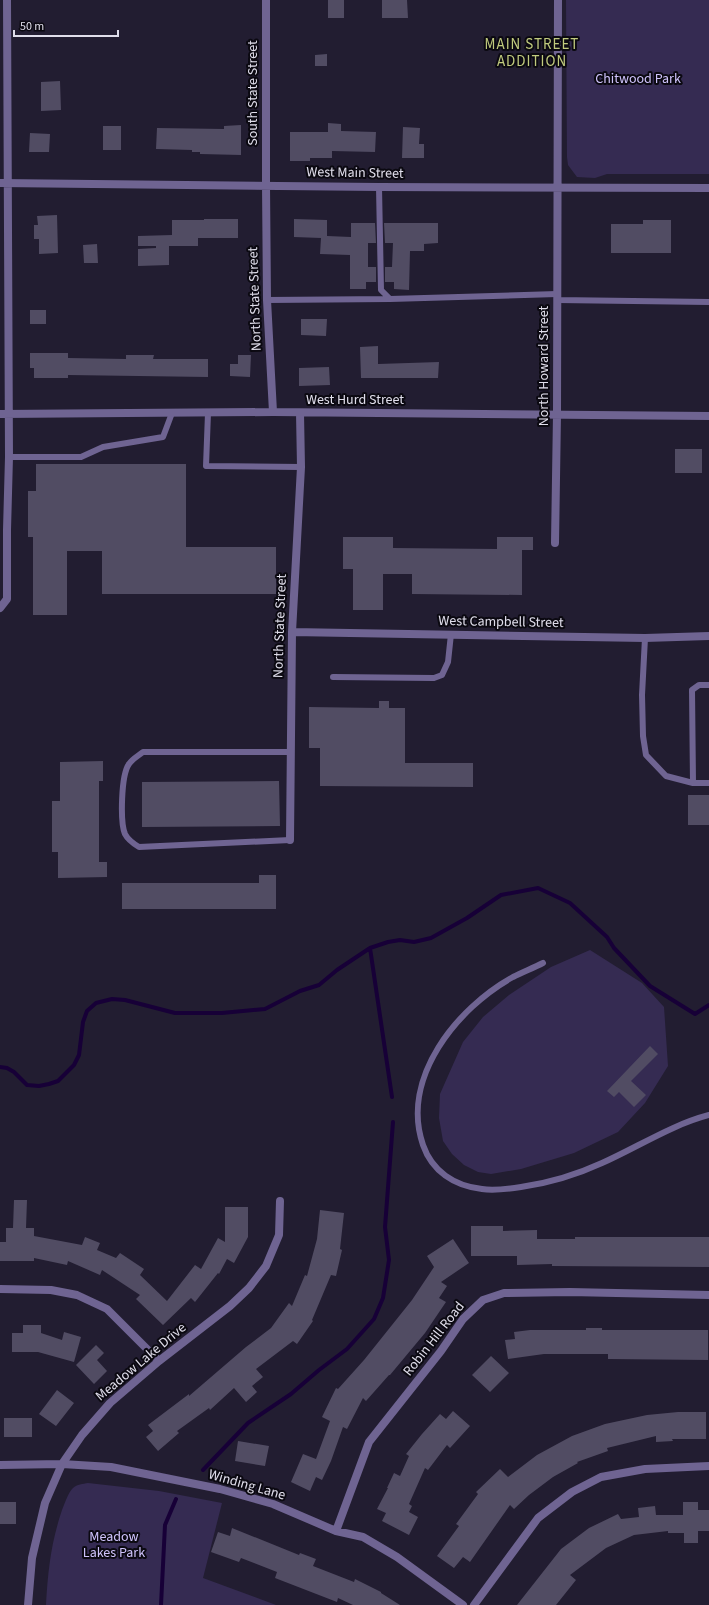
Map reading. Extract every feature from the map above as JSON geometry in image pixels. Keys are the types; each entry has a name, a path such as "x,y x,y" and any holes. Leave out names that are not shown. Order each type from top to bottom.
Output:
{"street":[{"path":"0,608 6,599 6,530 9,457 4,183 7,0"},
{"name":"South State Street","path":"266,0 266,185"},
{"name":"North Howard Street","path":"555,543 557,414 558,0"},
{"name":"West Main Street","path":"4,183 379,187 709,188"},
{"name":"North State Street","path":"266,185 267,300 273,412"},
{"name":"West Hurd Street","path":"0,414 273,412 709,416"},
{"name":"North State Street","path":"290,840 292,632 301,467 300,413"},
{"name":"West Campbell Street","path":"292,632 645,638 709,636"},
{"name":"Meadow Lake Drive","path":"28,1605 32,1558 45,1503 62,1464 82,1435 110,1403 159,1361 230,1306 249,1288 266,1266 279,1235 280,1201"},
{"path":"0,1289 51,1290 78,1295 107,1309 159,1361"},
{"name":"Robin Hill Road","path":"336,1531 369,1442 441,1351 463,1319 483,1300 504,1293 570,1292 709,1295"},
{"name":"Winding Lane","path":"0,1465 62,1464 111,1467 220,1489 273,1504 336,1531 363,1537 397,1557 463,1605"},
{"path":"474,1605 538,1518 572,1492 601,1478 645,1469 709,1466"}],"lane":[{"path":"379,187 380,290 390,299"},
{"path":"267,300 557,297 709,302"},
{"path":"9,457 81,457 103,448 163,437 172,413"},
{"path":"208,413 206,466 301,467"},
{"path":"333,677 434,678 442,675 448,662 451,634"},
{"path":"645,638 643,736 646,755 666,776 693,783 709,783"},
{"path":"693,783 692,690 699,686 709,685"},
{"path":"290,752 143,752 128,764 124,776 122,823 125,835 139,847 290,840"},
{"path":"543,963 512,978 475,1005 456,1023 444,1038 422,1080 416,1117 419,1134 426,1152 434,1166 445,1177 461,1185 482,1189 500,1190 530,1186 562,1179 601,1164 689,1120 709,1115"}],"green space":[{"name":"Chitwood Park","path":"566,0 709,0 709,174 607,174 595,178 577,177 568,165 567,157"},
{"path":"590,950 642,983 664,1007 668,1066 645,1103 618,1132 574,1153 521,1169 491,1174 478,1172 464,1165 452,1154 443,1141 439,1118 440,1094 463,1042 483,1017 509,995 551,967"},
{"name":"Meadow Lakes Park","path":"88,1483 159,1491 222,1503 203,1578 276,1605 46,1605 51,1557 55,1534 62,1510 71,1490 78,1485"}],"building":[{"path":"328,0 344,0 344,18 328,18"},
{"path":"382,0 407,0 408,18 382,18"},
{"path":"327,54 327,66 315,66 315,55"},
{"path":"60,81 61,110 41,111 41,82"},
{"path":"328,123 341,124 341,131 376,132 375,152 332,151 332,158 310,158 310,161 290,161 290,132 328,132"},
{"path":"241,125 241,155 200,154 200,152 192,152 192,150 156,149 157,128 224,129 224,126"},
{"path":"103,126 121,126 121,150 103,150"},
{"path":"403,127 420,128 419,144 424,144 424,158 402,158"},
{"path":"30,133 50,134 49,152 29,152"},
{"path":"57,215 58,253 39,254 39,239 34,239 34,225 38,225 37,216"},
{"path":"238,219 238,238 198,238 198,246 169,246 169,265 138,266 138,249 156,248 156,246 138,246 138,236 172,235 172,220"},
{"path":"294,219 327,220 327,236 351,237 351,223 375,223 376,243 368,243 368,267 376,267 376,282 366,282 366,289 350,289 350,255 320,254 321,238 294,237"},
{"path":"643,220 671,220 671,253 611,253 611,224 643,224"},
{"path":"384,223 438,223 438,243 424,244 424,251 410,251 409,290 394,289 394,282 385,282 385,267 392,267 393,243 385,243"},
{"path":"97,244 98,263 84,263 83,245"},
{"path":"30,310 46,310 46,324 30,324"},
{"path":"301,319 327,319 326,336 301,335"},
{"path":"378,346 378,364 439,362 438,378 361,378 360,347"},
{"path":"30,353 68,353 68,358 126,359 126,355 154,355 153,359 208,359 208,377 68,375 68,378 34,378 34,368 30,368"},
{"path":"238,355 251,355 250,377 230,376 230,364 238,364"},
{"path":"329,367 330,385 299,386 299,368"},
{"path":"675,449 702,449 702,473 675,473"},
{"path":"36,464 186,464 186,547 276,547 276,594 102,594 102,551 67,551 67,615 33,615 33,537 28,537 28,491 36,491"},
{"path":"343,537 393,537 393,548 497,549 497,537 533,537 533,550 522,550 522,595 412,594 412,574 383,574 383,610 353,610 353,569 343,569"},
{"path":"379,701 389,701 389,708 405,708 405,763 473,763 473,787 320,786 320,748 309,748 309,707 379,708"},
{"path":"103,761 103,781 99,781 99,862 107,862 107,877 58,878 58,852 52,852 52,801 60,801 60,762"},
{"path":"279,781 280,826 142,827 142,782"},
{"path":"688,795 709,795 709,825 688,825"},
{"path":"259,875 276,875 276,909 122,909 122,883 259,883"},
{"path":"650,1046 658,1054 631,1081 646,1095 634,1107 619,1092 614,1097 607,1091"},
{"path":"14,1200 27,1200 26,1228 34,1228 34,1236 82,1245 85,1237 100,1243 97,1250 116,1258 120,1253 144,1269 140,1275 167,1301 195,1265 201,1269 218,1238 225,1242 225,1207 248,1207 248,1237 234,1263 227,1259 219,1274 218,1273 195,1302 191,1298 163,1325 136,1299 140,1295 102,1270 100,1275 68,1261 67,1265 34,1258 34,1261 0,1261 0,1242 6,1242 6,1228 13,1228"},
{"path":"320,1210 344,1213 340,1249 342,1250 336,1276 331,1275 312,1320 313,1321 297,1344 293,1341 256,1369 263,1377 252,1386 257,1392 246,1402 234,1388 210,1410 209,1408 177,1431 179,1433 158,1451 146,1437 153,1431 148,1425 189,1394 189,1396 246,1347 271,1328 289,1303 292,1306 305,1275 307,1276 317,1239"},
{"path":"471,1226 503,1226 503,1231 537,1230 537,1239 575,1239 575,1237 709,1237 709,1267 552,1266 552,1264 517,1265 517,1256 471,1256"},
{"path":"453,1239 469,1263 441,1282 447,1286 439,1298 446,1302 425,1333 390,1375 366,1401 363,1398 347,1429 343,1427 331,1461 322,1480 316,1477 310,1491 291,1482 303,1454 316,1459 330,1421 322,1417 336,1388 338,1389 364,1360 412,1300 434,1267 427,1256"},
{"path":"23,1325 41,1325 41,1333 62,1340 64,1332 81,1337 74,1362 38,1352 12,1352 12,1333 23,1333"},
{"path":"586,1328 602,1328 602,1330 708,1330 708,1360 608,1359 608,1354 544,1354 508,1359 505,1340 515,1339 514,1332 530,1330 586,1330"},
{"path":"96,1345 104,1353 97,1360 107,1371 94,1384 76,1365"},
{"path":"491,1356 509,1373 490,1392 472,1375"},
{"path":"57,1390 74,1403 56,1426 39,1414"},
{"path":"453,1411 470,1426 450,1448 447,1445 428,1470 425,1468 409,1504 412,1506 409,1512 418,1517 409,1535 382,1521 386,1513 377,1509 394,1473 400,1476 409,1456 406,1454 440,1414 446,1419"},
{"path":"678,1412 706,1412 706,1439 672,1439 673,1441 656,1442 656,1436 607,1448 608,1451 577,1462 578,1463 553,1477 529,1495 514,1509 510,1505 470,1562 463,1557 454,1568 437,1556 459,1526 456,1524 478,1494 476,1492 500,1469 508,1477 537,1455 572,1436 605,1424 647,1415"},
{"path":"4,1418 32,1418 32,1437 4,1437"},
{"path":"238,1441 269,1446 265,1466 235,1461"},
{"path":"0,1502 16,1502 16,1524 0,1524"},
{"path":"683,1502 698,1502 698,1510 709,1510 709,1531 698,1531 698,1543 684,1543 684,1533 668,1533 668,1531 634,1535 606,1548 570,1575 576,1580 556,1605 517,1605 561,1549 589,1528 618,1514 621,1519 639,1517 638,1508 655,1506 656,1515 683,1515"},
{"path":"232,1528 299,1555 300,1553 316,1559 313,1566 354,1582 355,1579 381,1592 400,1605 353,1605 338,1598 337,1602 275,1578 277,1572 241,1558 239,1562 211,1552 218,1532 230,1536"}],"waterway":[{"path":"0,1067 7,1068 14,1072 27,1085 39,1086 49,1084 58,1081 74,1065 79,1055 83,1022 87,1011 96,1003 112,999 125,1000 175,1013 222,1013 265,1009 300,991 319,985 337,970 370,948 400,940 414,942 431,938 467,918 501,895 538,888 570,903 607,937 614,948 650,986 695,1014 709,1005"},
{"path":"370,948 392,1097"},
{"path":"203,1470 248,1423 291,1394 347,1349 374,1319 383,1298 389,1260 385,1227 393,1122"},
{"path":"161,1605 165,1525 176,1499"}],"district":[{"name":"MAIN STREET ADDITION","path":"532,52"}]}
